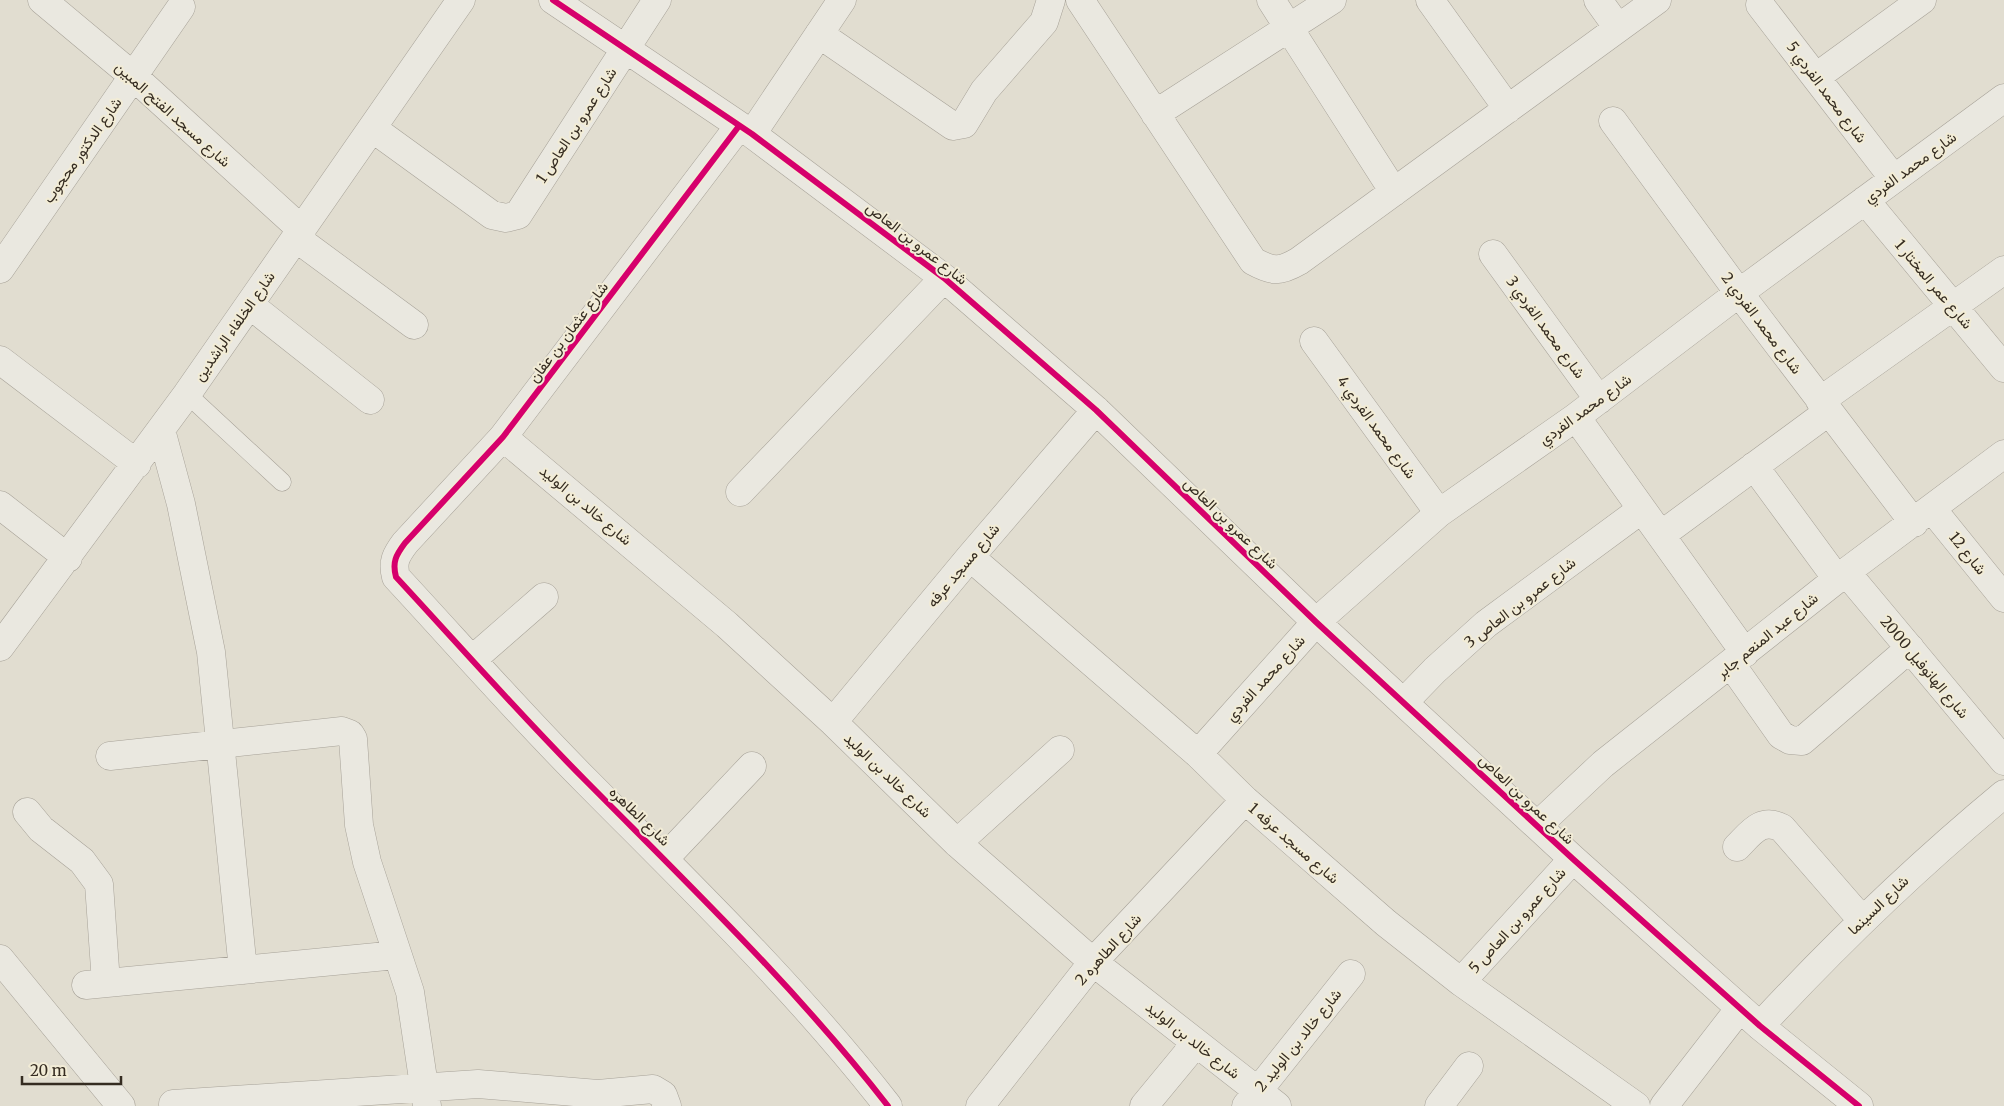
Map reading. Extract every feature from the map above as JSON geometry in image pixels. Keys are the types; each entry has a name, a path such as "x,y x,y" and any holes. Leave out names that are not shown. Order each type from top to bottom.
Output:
{"street":[{"name":"شارع مسجد الفتح المبين","path":"42,0 133,76 299,234 414,325"},
{"name":"شارع الخلفاء الراشدين","path":"0,647 68,558 187,394 461,0"},
{"name":"شارع عمرو بن العاص","path":"552,0 745,130 944,278 1096,410 1316,622 1573,859 1760,1026 1859,1106"},
{"name":"شارع عمرو بن العاص 1","path":"372,128 492,215 506,218 518,215 657,0"},
{"name":"شارع عثمان بن عفان","path":"405,543 503,437 745,130 819,34 842,0"},
{"path":"819,34 953,126 959,127 964,124 984,91 1044,22 1051,0"},
{"path":"1080,0 1253,262 1268,269 1284,269 1299,262 1657,0"},
{"path":"1270,0 1394,192"},
{"path":"1155,114 1332,0"},
{"path":"1430,0 1508,109"},
{"path":"1598,0 1618,28"},
{"path":"1816,77 1922,0"},
{"name":"شارع محمد الفردي 5","path":"1760,5 1894,179"},
{"name":"شارع الدكتور محجوب","path":"0,269 181,7"},
{"name":"شارع محمد الفردي","path":"1198,754 1316,622 1439,513 1576,417 1739,293 2004,98"},
{"name":"شارع محمد الفردي 2","path":"1613,121 1824,406 1923,516"},
{"name":"شارع عمر المختار 1","path":"1864,200 2004,368"},
{"name":"شارع محمد الفردي 3","path":"1493,254 1599,400"},
{"path":"1661,535 1754,466 1824,406 2004,270"},
{"path":"740,492 944,278"},
{"path":"250,304 370,400"},
{"name":"شارع محمد الفردي 4","path":"1314,340 1439,513"},
{"path":"0,360 137,464"},
{"name":"شارع مسجد عرفه","path":"833,722 970,557 1096,410"},
{"path":"1576,417 1661,535 1738,659 1781,735 1790,740 1802,741 1910,648"},
{"path":"161,430 198,578 211,652 243,970"},
{"name":"شارع خالد بن الوليد","path":"503,437 727,625 833,722 957,842 1094,962 1196,1043 1260,1101"},
{"name":"شارع عبد المنعم جابر","path":"1538,825 1603,764 1841,576 2004,454"},
{"name":"شارع الهانوفيل 2000","path":"1754,466 1841,576 1910,648 2004,761"},
{"path":"0,505 68,558"},
{"name":"شارع عمرو بن العاص 3","path":"1404,702 1435,670 1486,624 1642,510"},
{"name":"شارع 12","path":"1923,516 2004,598"},
{"name":"شارع الطاهره","path":"405,543 396,555 393,566 396,576 586,781 665,858 760,956 850,1057 888,1106"},
{"name":"شارع مسجد عرفه 1","path":"970,557 1198,754 1245,800 1386,923 1461,982 1636,1106"},
{"path":"473,659 544,597"},
{"path":"110,756 342,731 350,734 353,739 359,825 367,862 410,992 425,1096"},
{"path":"957,842 1060,750"},
{"path":"665,858 752,766"},
{"name":"شارع السينما","path":"1760,1026 1820,961 1862,920 1943,844 2004,794"},
{"name":"شارع الطاهره 2","path":"980,1106 1094,962 1245,800"},
{"path":"27,812 42,830 82,860 99,884 96,984 397,955"},
{"path":"1737,848 1755,828 1764,824 1774,824 1782,828 1862,920"},
{"name":"شارع عمرو بن العاص 5","path":"1461,982 1573,859"},
{"path":"0,959 121,1106"},
{"name":"شارع خالد بن الوليد 2","path":"1260,1101 1351,974"},
{"path":"1664,1106 1740,1008"},
{"path":"1144,1106 1196,1043"},
{"path":"1439,1106 1469,1066"},
{"path":"173,1104 425,1096 478,1084 598,1094 653,1089 663,1096 667,1106"}],"lane":[{"path":"187,394 282,482"}],"cycle path":[{"path":"553,0 752,134 944,278 1096,410 1316,622 1573,859 1760,1026 1859,1106"},
{"path":"739,126 503,437 405,543 399,551 394,567 396,577 490,680 538,732 780,980 888,1106"}]}
